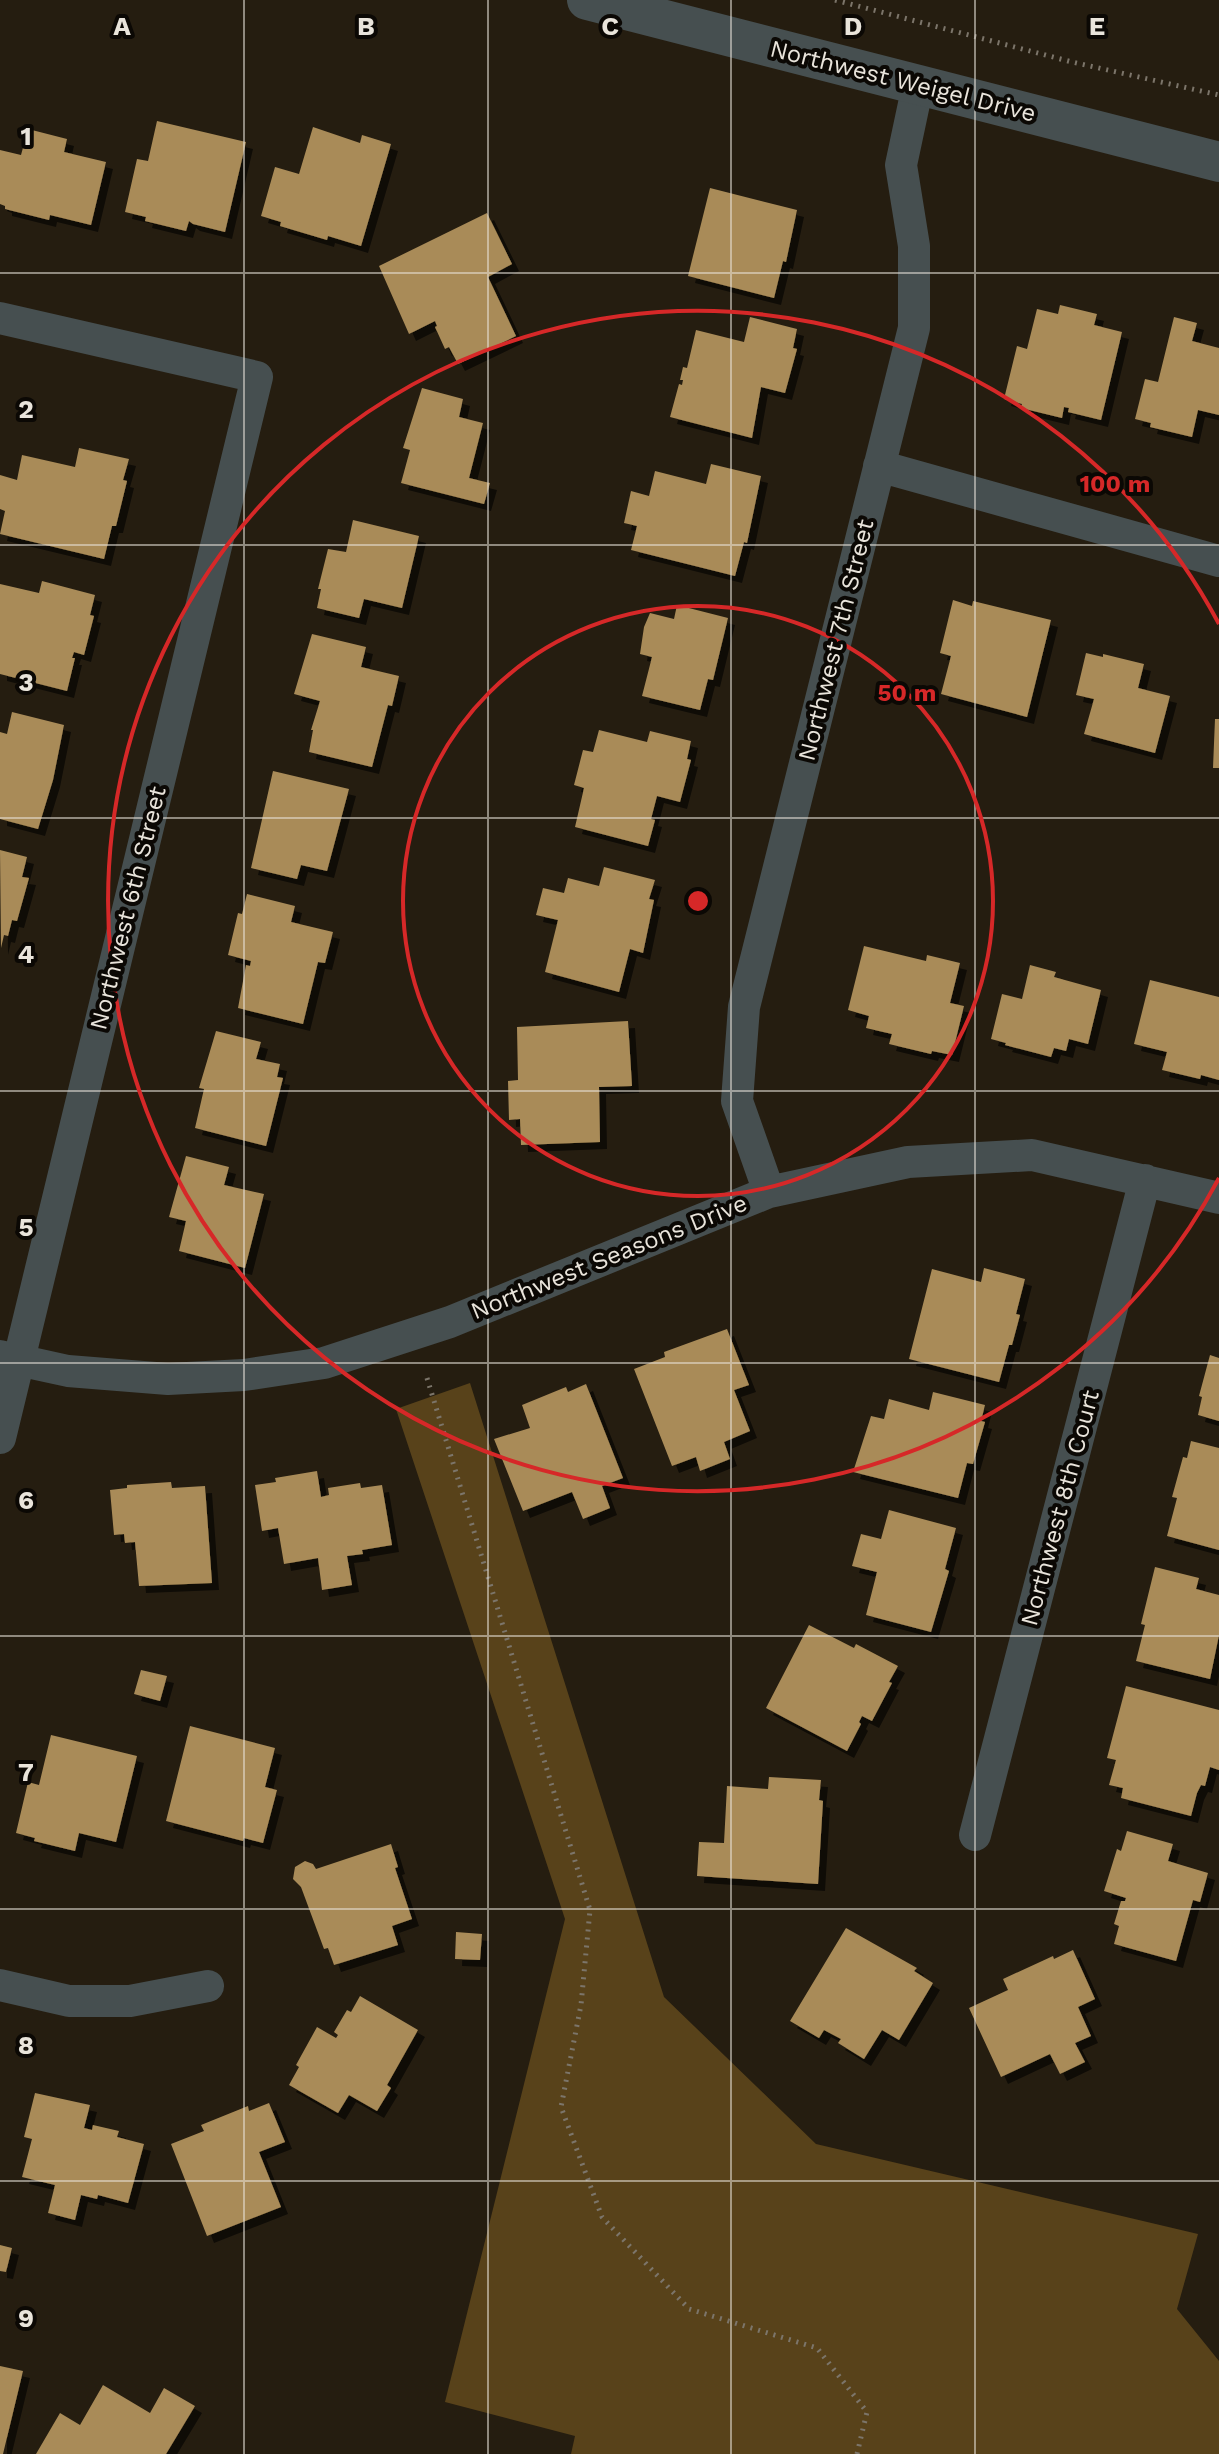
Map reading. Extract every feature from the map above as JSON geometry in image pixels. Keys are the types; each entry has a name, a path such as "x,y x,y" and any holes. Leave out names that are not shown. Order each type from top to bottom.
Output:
{"street":[{"name":"Northwest Weigel Drive","path":"587,0 1219,162"},
{"name":"Northwest 7th Street","path":"769,1192 737,1101 744,1007 914,328 914,246 901,165 918,85"},
{"name":"Northwest 6th Street","path":"0,318 257,377 10,1358 0,1438"},
{"path":"879,466 1219,561"},
{"name":"Northwest Seasons Drive","path":"10,1358 68,1371 168,1379 244,1375 324,1363 450,1322 769,1192 908,1162 1032,1155 1219,1198"},
{"name":"Northwest 8th Court","path":"975,1835 1145,1180"},
{"path":"0,1985 69,2001 130,2001 208,1986"}],"path":[{"path":"835,0 1072,62 1219,95"},
{"path":"427,1378 590,1910 581,2005 561,2107 602,2217 689,2309 817,2348 867,2412 857,2454"}],"shaded area":[{"path":"470,1383 664,1997 816,2144 1198,2234 1177,2309 1219,2361 1219,2454 571,2454 575,2436 445,2402 565,1919 396,1409"}],"building":[{"path":"157,121 246,142 225,232 189,221 186,231 145,221 146,217 125,212 137,159 148,161"},
{"path":"313,127 360,143 362,135 391,144 361,246 280,226 281,222 261,216 275,167 299,174"},
{"path":"28,129 67,139 64,152 106,162 91,225 50,215 49,220 5,209 0,204 0,150 21,155"},
{"path":"710,188 797,210 786,262 783,261 774,298 688,276"},
{"path":"487,213 512,264 488,277 516,336 458,364 449,347 445,349 435,321 409,334 379,266"},
{"path":"1060,305 1097,314 1094,325 1122,332 1101,420 1068,412 1069,408 1064,407 1062,418 1021,408 1022,404 1004,399 1017,346 1027,349 1037,309 1058,314"},
{"path":"750,317 797,329 793,348 797,349 785,393 761,387 752,438 670,417 696,330 744,342"},
{"path":"1174,317 1197,323 1192,341 1219,348 1219,415 1198,410 1192,437 1150,427 1151,423 1135,419 1145,379 1158,382"},
{"path":"422,388 463,399 459,417 483,423 469,478 490,483 484,504 401,483 410,450 403,448"},
{"path":"79,448 129,459 116,526 112,526 104,559 0,534 5,511 0,509 0,475 17,480 22,455 75,467"},
{"path":"711,464 761,476 747,543 744,542 735,576 631,550 637,526 624,523 631,491 649,496 655,471 706,484"},
{"path":"353,520 419,536 402,608 364,599 359,618 317,608 321,589 318,589 328,549 346,552"},
{"path":"42,581 95,595 90,615 94,616 84,655 74,652 67,691 0,674 0,584 39,593"},
{"path":"953,600 972,606 973,601 1051,620 1027,717 941,694 951,656 940,653"},
{"path":"677,605 728,618 713,680 708,679 700,710 642,696 652,657 640,654 644,627 650,613 674,619"},
{"path":"312,634 366,647 361,667 399,676 372,767 309,752 311,730 320,701 294,694"},
{"path":"1086,653 1144,664 1138,688 1170,696 1155,753 1084,734 1094,699 1076,695"},
{"path":"12,712 64,725 53,780 38,829 0,819 0,732 7,734"},
{"path":"1215,719 1219,719 1219,768 1213,768"},
{"path":"599,730 647,742 650,731 691,741 687,759 691,760 680,802 657,796 648,846 575,827 584,788 574,785 583,750 593,752"},
{"path":"273,771 349,789 327,871 301,865 297,879 251,868"},
{"path":"0,850 27,857 22,877 29,878 17,921 12,920 1,948"},
{"path":"604,867 655,880 649,899 654,900 643,953 630,949 619,992 545,972 558,920 536,915 543,888 564,893 568,878 599,886"},
{"path":"247,894 295,906 291,922 333,932 325,963 318,962 303,1024 238,1008 246,965 250,966 251,961 228,955 238,913 242,914"},
{"path":"864,946 926,961 927,955 960,963 950,1003 964,1006 952,1055 932,1051 931,1054 889,1044 892,1034 866,1028 869,1016 848,1010"},
{"path":"1030,965 1056,972 1054,977 1101,990 1088,1044 1069,1039 1066,1051 1054,1048 1051,1057 991,1039 1002,994 1022,999"},
{"path":"1150,980 1219,997 1219,1080 1162,1070 1167,1052 1134,1044"},
{"path":"628,1021 632,1086 599,1087 600,1142 521,1145 520,1119 509,1120 508,1081 518,1080 517,1027"},
{"path":"216,1031 261,1042 256,1059 280,1064 277,1077 283,1078 266,1146 195,1128 204,1089 199,1088"},
{"path":"186,1156 229,1167 224,1185 264,1194 245,1268 179,1251 186,1221 169,1217"},
{"path":"984,1268 1025,1279 1016,1314 1020,1315 999,1382 909,1359 932,1269 981,1282"},
{"path":"727,1329 749,1385 734,1390 750,1431 724,1442 730,1459 700,1471 696,1457 672,1466 634,1369 665,1357 664,1352"},
{"path":"1210,1355 1219,1358 1219,1421 1198,1415 1202,1397 1199,1396"},
{"path":"586,1384 623,1478 602,1486 610,1508 583,1519 572,1492 523,1511 494,1439 530,1428 522,1405 566,1387 568,1392"},
{"path":"933,1392 985,1405 981,1421 985,1422 973,1464 967,1463 958,1498 853,1472 871,1416 884,1419 889,1399 929,1410"},
{"path":"1191,1441 1219,1448 1219,1550 1167,1536 1177,1498 1172,1497 1183,1457 1187,1458"},
{"path":"317,1471 321,1497 329,1495 328,1488 360,1483 361,1488 382,1485 392,1545 347,1556 352,1585 322,1590 318,1558 284,1564 278,1528 262,1531 255,1485 276,1482 275,1478"},
{"path":"171,1482 172,1488 205,1486 212,1583 139,1586 135,1542 125,1543 124,1534 114,1535 110,1490 127,1488 127,1485"},
{"path":"889,1510 956,1528 945,1569 949,1571 931,1632 866,1615 877,1572 852,1566 861,1534 881,1539"},
{"path":"1155,1567 1199,1578 1196,1589 1219,1595 1219,1635 1210,1679 1136,1661 1145,1625 1141,1624"},
{"path":"809,1625 854,1648 856,1644 898,1666 872,1721 862,1716 847,1751 766,1708"},
{"path":"141,1670 167,1676 160,1701 134,1694"},
{"path":"1126,1686 1219,1710 1219,1770 1210,1767 1205,1786 1201,1785 1197,1793 1191,1816 1121,1798 1123,1788 1109,1785 1116,1760 1107,1758"},
{"path":"190,1726 275,1748 265,1787 277,1790 263,1843 244,1838 243,1841 166,1821"},
{"path":"51,1735 137,1756 116,1842 79,1833 75,1851 16,1833 28,1782 39,1785"},
{"path":"769,1777 821,1780 819,1800 823,1801 818,1884 697,1876 699,1842 724,1843 727,1786 768,1789"},
{"path":"1127,1831 1173,1844 1168,1861 1208,1873 1200,1902 1193,1900 1176,1961 1114,1944 1119,1926 1114,1924 1121,1901 1126,1898 1104,1891 1117,1849 1121,1851"},
{"path":"391,1844 398,1867 395,1868 412,1919 392,1926 398,1945 334,1965 328,1948 324,1949 301,1887 293,1879 295,1867 305,1861 316,1869"},
{"path":"846,1928 917,1968 914,1971 933,1983 899,2040 882,2030 864,2059 838,2043 841,2039 824,2030 819,2038 790,2021"},
{"path":"456,1932 482,1934 480,1960 455,1959"},
{"path":"1073,1950 1095,1999 1078,2007 1091,2036 1075,2043 1085,2062 1060,2074 1050,2054 1001,2077 969,2008 1008,1990 1003,1979"},
{"path":"360,1996 418,2030 387,2085 391,2088 377,2111 349,2095 338,2113 289,2085 317,2027 336,2038 338,2035 334,2032"},
{"path":"35,2093 90,2105 84,2128 92,2130 93,2125 119,2131 117,2137 144,2144 128,2203 98,2195 97,2199 81,2195 75,2220 48,2213 55,2185 22,2177 32,2139 24,2137"},
{"path":"269,2103 285,2142 259,2152 281,2207 207,2236 171,2144 204,2131 201,2125 248,2106 249,2111"},
{"path":"0,2245 12,2248 6,2272 0,2271"},
{"path":"0,2366 23,2371 3,2454 0,2454"},
{"path":"103,2385 150,2413 164,2388 195,2406 166,2454 36,2454 60,2413 80,2425"}]}
